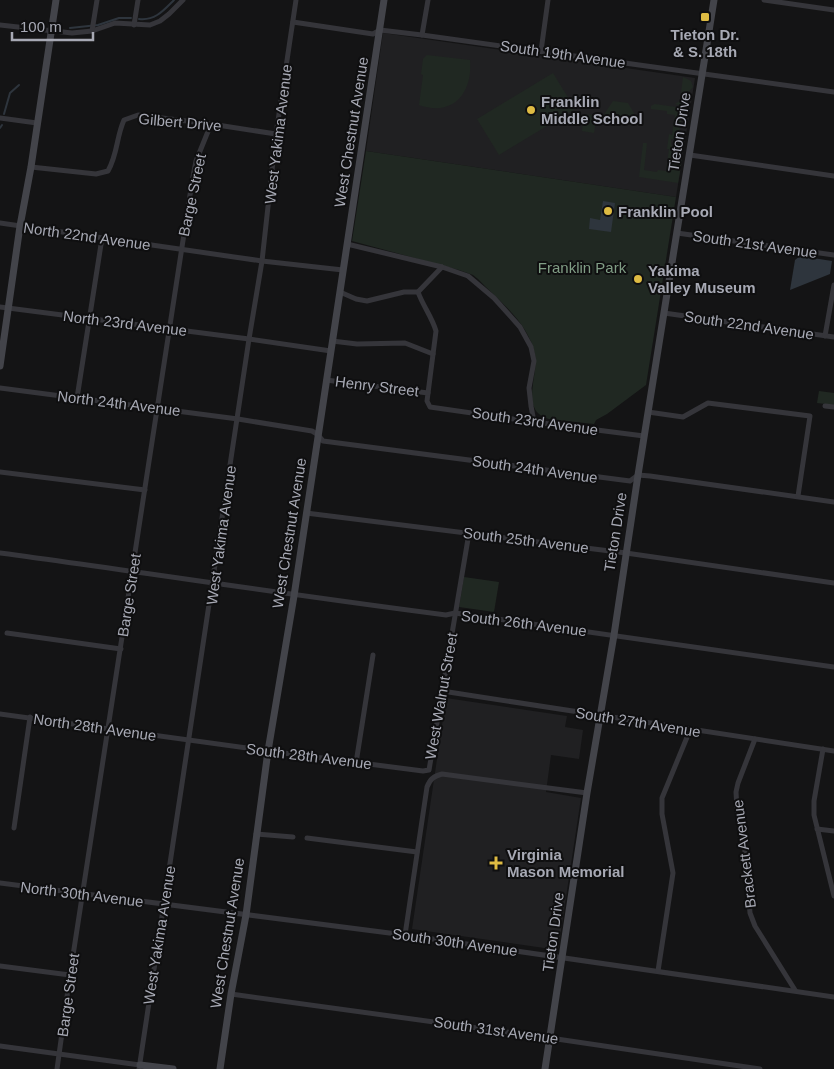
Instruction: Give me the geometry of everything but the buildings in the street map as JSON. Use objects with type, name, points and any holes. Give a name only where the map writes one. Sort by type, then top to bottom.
[{"type":"main road","points":[[0,366],[20,226],[32,167],[56,0]]},
{"type":"main road","name":"West Chestnut Avenue","points":[[220,1069],[231,994],[246,914],[268,751],[294,596],[384,0]]},
{"type":"main road","name":"Tieton Drive","points":[[545,1069],[587,793],[614,635],[714,0]]},
{"type":"main road","points":[[139,1067],[173,1069]]},
{"type":"street","points":[[93,27],[97,0]]},
{"type":"street","points":[[134,25],[138,0]]},
{"type":"street","points":[[0,25],[72,33],[114,23],[150,25],[160,21],[182,0]]},
{"type":"street","name":"West Yakima Avenue","points":[[139,1067],[262,261],[276,134],[296,0]]},
{"type":"street","points":[[422,35],[428,0]]},
{"type":"street","points":[[541,51],[548,0]]},
{"type":"street","points":[[764,0],[834,10]]},
{"type":"street","name":"South 19th Avenue","points":[[293,22],[373,34],[380,30],[422,35],[834,92]]},
{"type":"street","name":"Gilbert Drive","points":[[32,167],[96,174],[108,171],[114,159],[119,131],[124,120],[138,115],[276,134]]},
{"type":"street","points":[[0,118],[37,123]]},
{"type":"street","name":"Barge Street","points":[[58,1069],[70,975],[84,895],[181,250],[196,161],[212,124]]},
{"type":"street","points":[[690,155],[834,176]]},
{"type":"street","name":"North 22nd Avenue","points":[[0,224],[262,261]]},
{"type":"street","name":"South 21st Avenue","points":[[677,233],[834,255]]},
{"type":"street","points":[[78,398],[102,238]]},
{"type":"street","points":[[348,244],[442,267],[468,276],[494,298],[520,327],[531,347],[534,361],[529,388],[534,422]]},
{"type":"street","points":[[262,261],[343,270]]},
{"type":"street","points":[[340,292],[356,299],[368,301],[404,292],[418,292],[442,267]]},
{"type":"street","points":[[825,336],[834,285]]},
{"type":"street","points":[[418,292],[425,309],[433,320],[436,331],[428,393]]},
{"type":"street","name":"North 23rd Avenue","points":[[0,307],[249,339]]},
{"type":"street","name":"South 22nd Avenue","points":[[664,313],[834,337]]},
{"type":"street","points":[[249,339],[330,351]]},
{"type":"street","points":[[332,341],[357,344],[405,343],[433,354]]},
{"type":"street","name":"Henry Street","points":[[326,380],[428,393]]},
{"type":"street","name":"North 24th Avenue","points":[[0,388],[238,419]]},
{"type":"street","name":"South 23rd Avenue","points":[[428,393],[427,404],[430,406],[644,436]]},
{"type":"street","points":[[648,412],[683,417],[708,403],[810,416],[798,496]]},
{"type":"street","points":[[825,406],[834,408]]},
{"type":"street","name":"South 24th Avenue","points":[[238,419],[312,431],[323,441],[630,482],[638,475],[834,502]]},
{"type":"street","points":[[0,472],[145,490]]},
{"type":"street","name":"South 25th Avenue","points":[[306,513],[626,553],[834,583]]},
{"type":"street","name":"West Walnut Street","points":[[428,770],[469,533]]},
{"type":"street","name":"South 26th Avenue","points":[[0,553],[294,596],[446,615],[455,613],[834,666]]},
{"type":"street","points":[[8,633],[121,649]]},
{"type":"street","points":[[356,763],[373,655]]},
{"type":"street","name":"South 27th Avenue","points":[[442,691],[834,751]]},
{"type":"street","name":"North 28th Avenue","points":[[0,714],[190,740]]},
{"type":"street","points":[[14,828],[30,717]]},
{"type":"street","points":[[658,971],[673,873],[662,814],[662,798],[690,730]]},
{"type":"street","name":"Brackett Avenue","points":[[755,739],[736,792],[736,809],[744,839],[750,913],[755,926],[795,990]]},
{"type":"street","name":"South 28th Avenue","points":[[190,740],[356,763],[428,770]]},
{"type":"street","points":[[823,749],[814,801],[817,828],[834,896]]},
{"type":"street","name":"West Walnut Street","points":[[405,935],[426,788],[433,778],[442,774],[587,793]]},
{"type":"street","points":[[817,828],[834,831]]},
{"type":"street","points":[[256,834],[293,837]]},
{"type":"street","points":[[306,838],[417,852]]},
{"type":"street","name":"North 30th Avenue","points":[[0,883],[164,904]]},
{"type":"street","name":"South 30th Avenue","points":[[164,904],[545,954],[834,997]]},
{"type":"street","points":[[0,966],[70,975]]},
{"type":"street","name":"South 31st Avenue","points":[[231,994],[760,1069]]},
{"type":"street","points":[[0,1046],[139,1067]]},
{"type":"shaded area","name":"Franklin Middle School","points":[[383,33],[695,78],[676,197],[366,151]]},
{"type":"shaded area","name":"Franklin Pool","points":[[603,201],[615,203],[611,232],[589,229],[590,218],[600,220]]},
{"type":"shaded area","points":[[800,256],[832,261],[830,274],[790,290],[795,260]]},
{"type":"shaded area","name":"Virginia Mason Memorial","points":[[446,698],[567,716],[565,727],[583,730],[579,759],[551,755],[546,792],[581,798],[558,950],[412,929]]},
{"type":"green space","points":[[427,55],[470,60],[468,83],[464,92],[451,105],[442,108],[431,108],[419,105],[423,59]]},
{"type":"green space","points":[[553,73],[575,109],[499,155],[477,119]]},
{"type":"green space","points":[[683,77],[691,81],[693,87],[685,96],[683,106],[675,104],[680,101]]},
{"type":"green space","points":[[613,101],[628,103],[641,125],[601,119]]},
{"type":"green space","points":[[655,104],[683,108],[679,134],[674,139],[671,139],[671,144],[682,160],[678,183],[639,177],[643,143],[647,143],[644,170],[666,171],[669,134],[672,135],[675,115],[667,114],[667,111],[651,109],[651,106]]},
{"type":"green space","points":[[584,114],[597,116],[594,133],[582,131]]},
{"type":"green space","name":"Franklin Park","points":[[366,151],[676,197],[646,385],[596,420],[594,424],[549,419],[540,415],[532,401],[536,363],[532,343],[520,323],[478,279],[459,270],[352,241]]},
{"type":"green space","points":[[819,391],[834,393],[834,405],[817,403]]},
{"type":"green space","points":[[464,577],[499,582],[494,612],[459,607]]},
{"type":"waterway","points":[[139,19],[154,17],[174,0]]},
{"type":"waterway","points":[[70,28],[98,25],[119,18],[131,18]]},
{"type":"waterway","points":[[4,114],[10,93],[19,85]]},
{"type":"place","name":"Tieton Dr. & S. 18th","points":[[705,17]]},
{"type":"place","name":"Franklin Middle School","points":[[531,110]]},
{"type":"place","name":"Franklin Pool","points":[[608,211]]},
{"type":"place","name":"Yakima Valley Museum","points":[[638,279]]},
{"type":"place","name":"Virginia Mason Memorial","points":[[496,863]]}]
